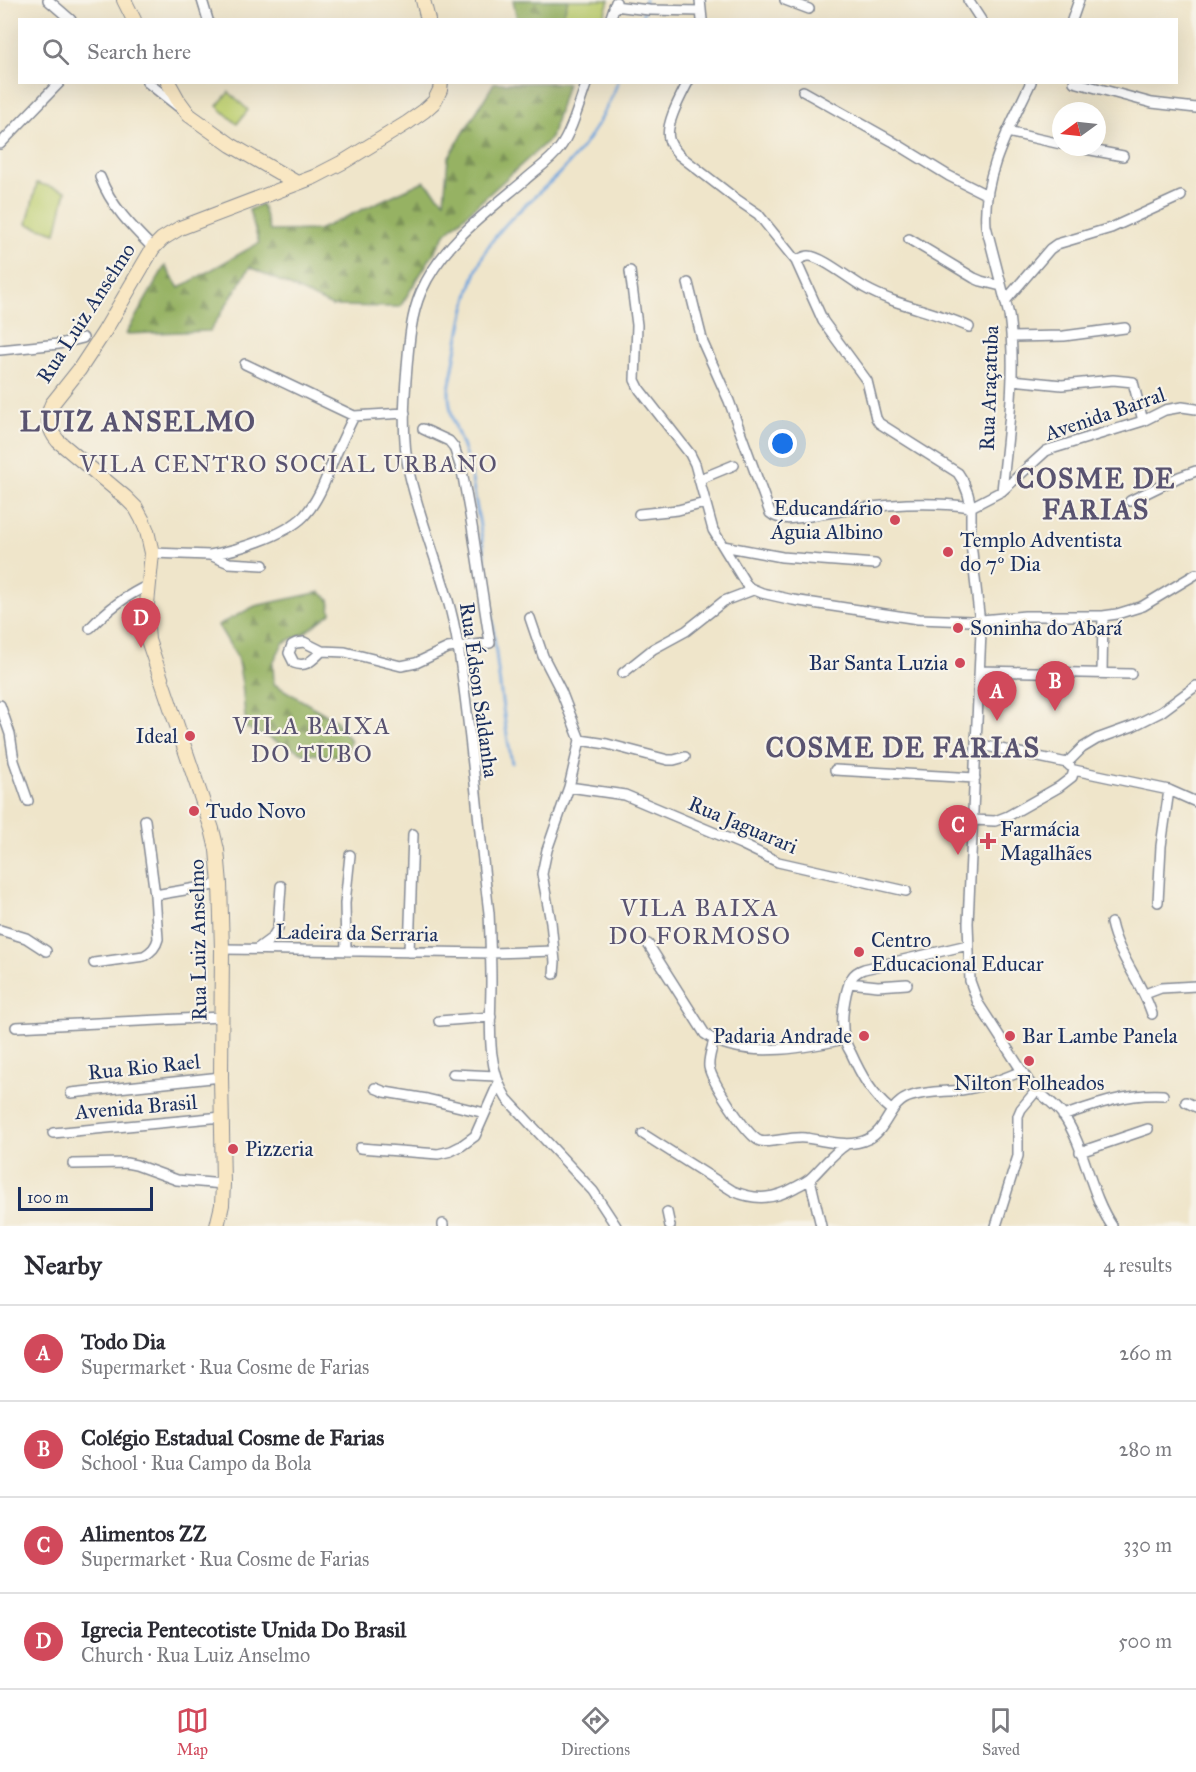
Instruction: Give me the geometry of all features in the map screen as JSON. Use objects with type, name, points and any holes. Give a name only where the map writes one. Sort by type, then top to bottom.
[{"type":"street","points":[[48,0],[69,18]]},
{"type":"street","points":[[124,0],[133,18]]},
{"type":"street","points":[[202,0],[207,18]]},
{"type":"street","points":[[423,0],[428,18]]},
{"type":"street","points":[[611,18],[615,3],[645,10],[702,15],[700,0]]},
{"type":"street","points":[[785,0],[808,9]]},
{"type":"street","points":[[968,0],[980,18]]},
{"type":"street","points":[[1073,18],[1079,0]]},
{"type":"street","points":[[0,144],[58,84]]},
{"type":"street","points":[[150,84],[231,145],[297,183]]},
{"type":"street","points":[[169,84],[189,115]]},
{"type":"street","name":"Rua Luiz Anselmo","points":[[218,1226],[223,1184],[222,949],[217,850],[148,640],[146,614],[152,553],[147,531],[136,508],[58,441],[51,430],[49,411],[104,332],[153,248],[162,239],[180,228],[297,183],[345,161],[407,123],[434,102],[441,90],[441,84]]},
{"type":"street","name":"Rua Édson Saldanha","points":[[497,1080],[492,1050],[489,913],[458,646],[448,600],[409,470],[405,413],[406,377],[416,305],[427,280],[459,237],[560,149],[586,84]]},
{"type":"street","points":[[687,84],[669,129],[669,141],[672,147],[758,214],[796,261],[823,321],[867,381],[879,423],[958,473],[968,494],[971,507],[971,543],[981,620],[968,967],[973,992],[1022,1071],[1036,1091],[1064,1116],[1099,1204],[1112,1226]]},
{"type":"street","name":"Rua Araçatuba","points":[[1002,490],[1012,380],[1011,337],[1006,300],[986,226],[985,212],[998,154],[1030,84]]},
{"type":"street","points":[[1081,84],[1152,103],[1196,108]]},
{"type":"street","points":[[803,91],[949,176],[987,195]]},
{"type":"street","points":[[1007,132],[1052,142]]},
{"type":"street","points":[[1106,153],[1123,156]]},
{"type":"street","points":[[100,177],[106,193],[126,221],[153,248]]},
{"type":"street","points":[[1006,300],[1042,256],[1058,244],[1111,228],[1181,196]]},
{"type":"street","points":[[909,238],[974,278],[1001,286]]},
{"type":"street","points":[[796,261],[806,256],[818,258],[882,297],[936,313],[969,327]]},
{"type":"street","points":[[630,271],[637,325],[635,380],[640,390],[690,454],[700,479],[710,524],[746,584],[753,590],[793,600],[918,619],[981,620],[1025,616],[1102,616],[1143,606],[1196,574]]},
{"type":"street","points":[[688,283],[703,344],[729,401],[773,516],[797,518],[889,504],[950,504],[971,507]]},
{"type":"street","points":[[1011,337],[1064,336],[1125,328]]},
{"type":"street","points":[[0,350],[59,344],[83,338]]},
{"type":"street","points":[[245,364],[354,416],[405,413]]},
{"type":"street","points":[[1012,380],[1062,385],[1113,380],[1132,382],[1143,421]]},
{"type":"street","name":"Avenida Barral","points":[[971,507],[1002,490],[1046,451],[1143,421],[1165,410],[1182,407],[1196,409]]},
{"type":"street","points":[[152,553],[210,555],[233,551],[293,525],[304,515],[326,480],[354,416]]},
{"type":"street","points":[[322,651],[345,652],[400,666],[409,666],[441,650],[490,643],[462,471],[454,447],[449,441],[423,429]]},
{"type":"street","points":[[700,479],[734,465]]},
{"type":"street","points":[[1130,501],[1196,471]]},
{"type":"street","points":[[639,514],[678,510],[705,503]]},
{"type":"street","points":[[723,546],[782,557],[875,564]]},
{"type":"street","points":[[210,555],[229,562],[263,565]]},
{"type":"street","points":[[90,628],[101,616],[125,598],[149,585]]},
{"type":"street","points":[[623,673],[653,650],[686,631],[724,601],[753,590]]},
{"type":"street","points":[[1102,616],[1102,673]]},
{"type":"street","points":[[530,618],[540,649],[580,740],[569,787],[547,850],[542,874],[554,951],[554,974]]},
{"type":"street","points":[[980,671],[1131,674]]},
{"type":"street","points":[[973,820],[995,821],[1059,787],[1072,777],[1071,767],[1082,748],[1097,739],[1133,726],[1161,712],[1196,686]]},
{"type":"street","points":[[0,705],[10,734],[14,761],[28,801]]},
{"type":"street","points":[[580,740],[674,760],[685,757]]},
{"type":"street","points":[[976,744],[1169,790],[1196,802]]},
{"type":"street","points":[[835,770],[975,778]]},
{"type":"street","name":"Rua Jaguarari","points":[[569,787],[625,795],[778,862],[906,891]]},
{"type":"street","points":[[1158,902],[1161,846],[1169,790]]},
{"type":"street","points":[[94,963],[144,956],[157,945],[155,895],[145,819]]},
{"type":"street","points":[[409,952],[413,834]]},
{"type":"street","points":[[346,951],[345,903],[350,855]]},
{"type":"street","points":[[155,895],[220,884]]},
{"type":"street","points":[[257,949],[272,938],[278,928],[281,886]]},
{"type":"street","points":[[1112,923],[1116,941],[1145,994],[1152,1014]]},
{"type":"street","points":[[0,930],[26,938],[46,951]]},
{"type":"street","points":[[648,944],[705,1034],[714,1040],[737,1046],[772,1049],[801,1047],[844,1039]]},
{"type":"street","points":[[891,1110],[872,1092],[844,1039],[843,1011],[852,975],[857,971],[968,945]]},
{"type":"street","name":"Ladeira da Serraria","points":[[222,949],[491,953],[554,951]]},
{"type":"street","points":[[849,982],[878,986],[907,984]]},
{"type":"street","points":[[1145,994],[1161,988],[1196,986]]},
{"type":"street","points":[[16,1027],[221,1017]]},
{"type":"street","points":[[439,1020],[491,1017]]},
{"type":"street","points":[[714,1040],[709,1058],[712,1077],[754,1138],[764,1142],[802,1137],[847,1144],[861,1142],[879,1132],[897,1103],[911,1096],[986,1085],[1022,1071]]},
{"type":"street","points":[[453,1074],[497,1080]]},
{"type":"street","name":"Rua Rio Rael","points":[[71,1093],[221,1077]]},
{"type":"street","points":[[360,1148],[438,1154],[451,1151],[475,1136],[497,1080]]},
{"type":"street","points":[[497,1080],[507,1099],[593,1191],[616,1226]]},
{"type":"street","points":[[375,1088],[485,1113]]},
{"type":"street","points":[[996,1226],[1018,1156],[1018,1116],[1036,1091]]},
{"type":"street","points":[[1064,1116],[1114,1099],[1149,1094],[1163,1095]]},
{"type":"street","points":[[1186,1102],[1196,1107]]},
{"type":"street","name":"Avenida Brasil","points":[[53,1133],[222,1117]]},
{"type":"street","points":[[1080,1152],[1148,1129]]},
{"type":"street","points":[[643,1134],[733,1191],[756,1198],[773,1198],[810,1179],[830,1157],[847,1144]]},
{"type":"street","points":[[73,1164],[126,1163],[177,1180],[223,1184]]},
{"type":"street","points":[[810,1179],[821,1226]]},
{"type":"street","points":[[666,1212],[670,1226]]},
{"type":"green space","points":[[513,0],[568,0],[562,18],[517,18]]},
{"type":"green space","points":[[568,0],[609,0],[603,18],[562,18]]},
{"type":"green space","points":[[493,84],[567,84],[551,138],[446,233],[400,307],[332,306],[250,267],[210,331],[126,334],[165,266],[179,288],[259,243],[249,210],[262,204],[270,231],[318,230],[424,181],[444,201],[448,158]]},
{"type":"green space","points":[[229,92],[248,110],[237,124],[217,106]]},
{"type":"green space","points":[[37,183],[66,191],[56,233],[27,224]]},
{"type":"green space","points":[[320,592],[329,599],[331,613],[303,634],[283,643],[273,663],[274,684],[337,721],[340,729],[351,740],[345,756],[306,754],[246,728],[237,657],[218,625],[255,606]]},
{"type":"waterway","points":[[642,18],[645,0]]},
{"type":"waterway","points":[[512,763],[482,541],[470,471],[452,416],[449,389],[468,297],[473,279],[488,247],[507,223],[579,152],[598,124],[617,84]]},
{"type":"place","name":"Educandário Águia Albino","points":[[895,520]]},
{"type":"place","name":"Templo Adventista do 7º Dia","points":[[948,552]]},
{"type":"place","name":"Soninha do Abará","points":[[958,628]]},
{"type":"place","name":"Igrecia Pentecotiste Unida Do Brasil","points":[[141,648]]},
{"type":"place","name":"Bar Santa Luzia","points":[[960,663]]},
{"type":"place","name":"Colégio Estadual Cosme de Farias","points":[[1055,711]]},
{"type":"place","name":"Todo Dia","points":[[997,721]]},
{"type":"place","name":"Ideal","points":[[190,736]]},
{"type":"place","name":"Tudo Novo","points":[[194,811]]},
{"type":"place","name":"Farmácia Magalhães","points":[[988,841]]},
{"type":"place","name":"Alimentos ZZ","points":[[958,855]]},
{"type":"place","name":"Centro Educacional Educar","points":[[859,952]]},
{"type":"place","name":"Padaria Andrade","points":[[864,1036]]},
{"type":"place","name":"Bar Lambe Panela","points":[[1010,1036]]},
{"type":"place","name":"Nilton Folheados","points":[[1029,1061]]},
{"type":"place","name":"Pizzeria","points":[[233,1149]]},
{"type":"district","name":"LUIZ ANSELMO","points":[[138,421]]},
{"type":"district","name":"VILA CENTRO SOCIAL URBANO","points":[[289,464]]},
{"type":"district","name":"COSME DE FARIAS","points":[[1096,494]]},
{"type":"district","name":"VILA BAIXA DO TUBO","points":[[312,740]]},
{"type":"district","name":"COSME DE FARIAS","points":[[903,747]]},
{"type":"district","name":"VILA BAIXA DO FORMOSO","points":[[700,922]]}]
